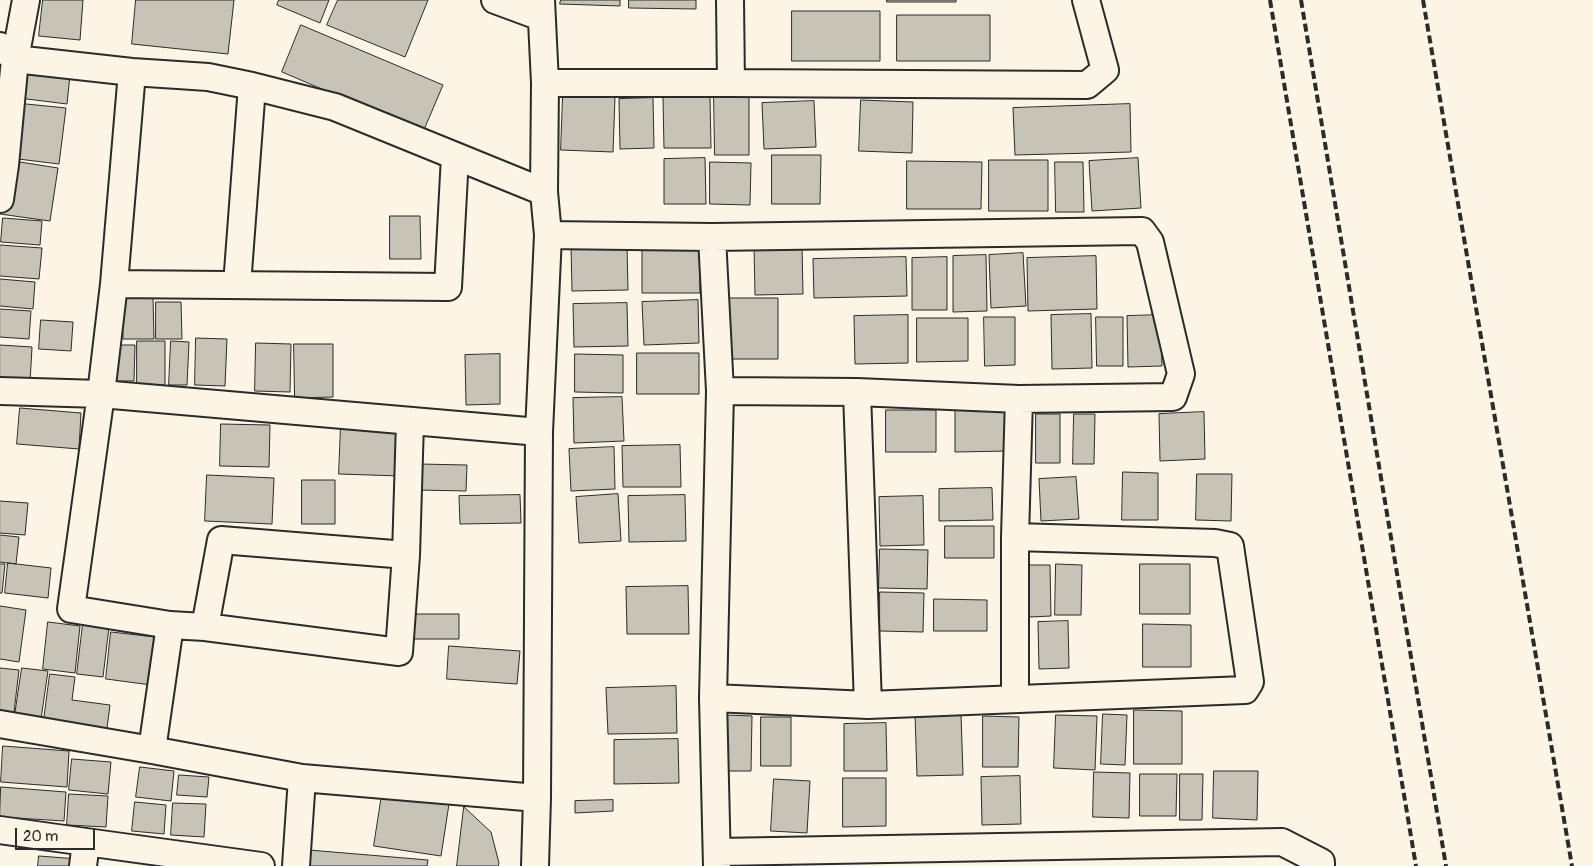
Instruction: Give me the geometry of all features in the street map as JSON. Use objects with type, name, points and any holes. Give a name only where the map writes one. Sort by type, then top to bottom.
[{"type":"street","points":[[0,199],[8,53],[26,0]]},
{"type":"street","points":[[495,0],[541,9],[545,84],[544,192],[548,235],[539,432],[535,866]]},
{"type":"street","points":[[730,0],[731,83]]},
{"type":"street","points":[[545,84],[731,83],[1087,86],[1105,70],[1086,0]]},
{"type":"street","points":[[8,53],[132,72],[208,77],[335,107],[544,192]]},
{"type":"street","points":[[132,72],[114,284],[101,394],[71,609],[170,625],[205,627],[399,652],[406,555],[410,422]]},
{"type":"street","points":[[238,285],[252,86]]},
{"type":"street","points":[[114,284],[448,287],[455,156]]},
{"type":"street","points":[[548,235],[712,237],[1142,231],[1150,242],[1181,374],[1173,397],[1019,398],[857,392],[720,391]]},
{"type":"street","points":[[712,237],[720,391],[713,698],[718,859],[1282,842],[1321,862],[1321,866]]},
{"type":"street","points":[[0,391],[101,394],[539,432]]},
{"type":"street","points":[[857,392],[868,705]]},
{"type":"street","points":[[1016,699],[1015,537],[1019,398]]},
{"type":"street","points":[[713,698],[868,705],[1245,690],[1250,682],[1230,546],[1215,543],[1015,537]]},
{"type":"street","points":[[205,627],[221,540],[406,555]]},
{"type":"street","points":[[152,750],[170,625]]},
{"type":"street","points":[[0,724],[302,778],[537,798]]},
{"type":"street","points":[[296,866],[302,778]]},
{"type":"street","points":[[0,830],[85,854],[261,866]]},
{"type":"building","points":[[43,0],[83,0],[80,40],[39,36]]},
{"type":"building","points":[[136,0],[234,0],[228,54],[132,44]]},
{"type":"building","points":[[279,0],[329,0],[320,23],[277,5]]},
{"type":"building","points":[[338,0],[428,0],[405,57],[327,25]]},
{"type":"building","points":[[561,0],[620,0],[620,6],[560,4]]},
{"type":"building","points":[[629,0],[696,0],[696,9],[629,8]]},
{"type":"building","points":[[887,0],[956,0],[956,2],[887,2]]},
{"type":"building","points":[[792,11],[880,11],[880,61],[792,61]]},
{"type":"building","points":[[897,15],[990,15],[990,61],[897,61]]},
{"type":"building","points":[[301,25],[443,85],[423,132],[282,72]]},
{"type":"building","points":[[23,69],[70,75],[67,104],[19,98]]},
{"type":"building","points":[[563,96],[615,97],[613,152],[561,150]]},
{"type":"building","points":[[710,97],[711,148],[664,148],[663,98]]},
{"type":"building","points":[[714,97],[749,97],[749,155],[715,155]]},
{"type":"building","points":[[653,98],[654,148],[620,149],[619,99]]},
{"type":"building","points":[[861,100],[913,102],[912,153],[859,151]]},
{"type":"building","points":[[814,101],[816,147],[764,149],[762,103]]},
{"type":"building","points":[[16,103],[66,108],[59,164],[10,158]]},
{"type":"building","points":[[1130,104],[1131,152],[1015,155],[1013,108]]},
{"type":"building","points":[[772,155],[821,155],[820,204],[772,204]]},
{"type":"building","points":[[705,158],[706,204],[664,204],[664,159]]},
{"type":"building","points":[[1138,158],[1141,208],[1092,211],[1089,161]]},
{"type":"building","points":[[7,160],[58,168],[50,221],[0,214]]},
{"type":"building","points":[[989,160],[1048,160],[1048,211],[989,211]]},
{"type":"building","points":[[907,161],[982,162],[981,209],[907,209]]},
{"type":"building","points":[[710,162],[751,163],[750,205],[710,204]]},
{"type":"building","points":[[1055,162],[1083,162],[1084,212],[1056,212]]},
{"type":"building","points":[[390,216],[420,216],[421,259],[390,259]]},
{"type":"building","points":[[3,218],[42,221],[40,245],[1,242]]},
{"type":"building","points":[[699,239],[700,293],[642,293],[642,240]]},
{"type":"building","points":[[0,245],[42,248],[39,279],[0,276]]},
{"type":"building","points":[[627,245],[628,290],[572,291],[571,246]]},
{"type":"building","points":[[802,245],[803,294],[755,295],[754,246]]},
{"type":"building","points":[[1023,253],[1026,306],[991,308],[989,255]]},
{"type":"building","points":[[986,255],[987,311],[953,312],[953,256]]},
{"type":"building","points":[[1096,256],[1097,309],[1028,311],[1027,258]]},
{"type":"building","points":[[906,257],[907,296],[814,298],[813,259]]},
{"type":"building","points":[[947,257],[947,310],[912,310],[912,258]]},
{"type":"building","points":[[0,279],[35,282],[33,309],[0,306]]},
{"type":"building","points":[[153,297],[154,339],[123,339],[122,298]]},
{"type":"building","points":[[728,298],[778,298],[778,359],[728,359]]},
{"type":"building","points":[[698,300],[699,343],[644,345],[642,302]]},
{"type":"building","points":[[156,302],[181,302],[182,339],[156,339]]},
{"type":"building","points":[[627,303],[628,346],[574,347],[573,304]]},
{"type":"building","points":[[0,309],[31,311],[29,339],[0,337]]},
{"type":"building","points":[[1091,314],[1092,368],[1052,369],[1051,315]]},
{"type":"building","points":[[908,315],[908,363],[855,364],[854,316]]},
{"type":"building","points":[[1160,315],[1162,366],[1128,367],[1127,316]]},
{"type":"building","points":[[984,317],[1015,317],[1015,365],[985,366]]},
{"type":"building","points":[[1096,317],[1123,317],[1123,366],[1097,366]]},
{"type":"building","points":[[917,318],[968,318],[968,361],[917,362]]},
{"type":"building","points":[[41,320],[73,322],[71,351],[39,349]]},
{"type":"building","points":[[196,338],[227,339],[225,386],[195,385]]},
{"type":"building","points":[[137,341],[165,341],[165,385],[137,386]]},
{"type":"building","points":[[171,341],[189,342],[187,385],[169,385]]},
{"type":"building","points":[[256,343],[291,344],[290,392],[255,391]]},
{"type":"building","points":[[294,344],[333,344],[333,397],[295,398]]},
{"type":"building","points":[[0,345],[32,347],[30,383],[0,381]]},
{"type":"building","points":[[110,345],[135,345],[134,381],[109,381]]},
{"type":"building","points":[[637,353],[699,353],[699,394],[637,394]]},
{"type":"building","points":[[500,354],[500,404],[466,405],[465,355]]},
{"type":"building","points":[[575,354],[623,355],[623,393],[575,392]]},
{"type":"building","points":[[622,397],[624,441],[574,443],[573,398]]},
{"type":"building","points":[[1008,404],[1009,451],[955,452],[955,405]]},
{"type":"building","points":[[20,408],[81,413],[79,449],[17,444]]},
{"type":"building","points":[[886,410],[936,410],[936,452],[886,452]]},
{"type":"building","points":[[1204,412],[1205,459],[1160,461],[1159,414]]},
{"type":"building","points":[[1036,414],[1060,414],[1060,463],[1036,463]]},
{"type":"building","points":[[1074,414],[1095,414],[1094,464],[1073,464]]},
{"type":"building","points":[[221,424],[270,425],[269,467],[220,466]]},
{"type":"building","points":[[341,424],[401,426],[400,476],[339,474]]},
{"type":"building","points":[[680,445],[681,487],[623,487],[622,446]]},
{"type":"building","points":[[614,447],[615,489],[571,491],[569,449]]},
{"type":"building","points":[[419,464],[467,465],[466,491],[418,490]]},
{"type":"building","points":[[1123,472],[1158,473],[1158,520],[1122,520]]},
{"type":"building","points":[[1197,474],[1232,474],[1231,521],[1196,520]]},
{"type":"building","points":[[207,475],[274,478],[272,524],[205,521]]},
{"type":"building","points":[[1076,477],[1079,519],[1041,521],[1039,479]]},
{"type":"building","points":[[302,480],[335,480],[335,524],[302,524]]},
{"type":"building","points":[[992,488],[993,520],[939,521],[939,489]]},
{"type":"building","points":[[618,494],[621,541],[579,543],[576,497]]},
{"type":"building","points":[[520,495],[521,523],[460,524],[459,496]]},
{"type":"building","points":[[685,495],[686,541],[629,542],[628,496]]},
{"type":"building","points":[[923,496],[924,545],[880,546],[879,497]]},
{"type":"building","points":[[0,501],[28,503],[25,535],[0,533]]},
{"type":"building","points":[[945,526],[994,526],[994,558],[945,558]]},
{"type":"building","points":[[0,535],[19,537],[16,564],[0,562]]},
{"type":"building","points":[[880,549],[928,550],[927,589],[879,588]]},
{"type":"building","points":[[8,563],[51,568],[48,598],[5,593]]},
{"type":"building","points":[[0,564],[5,564],[2,593],[0,593]]},
{"type":"building","points":[[1056,564],[1082,565],[1081,615],[1055,615]]},
{"type":"building","points":[[1140,564],[1190,564],[1190,614],[1140,614]]},
{"type":"building","points":[[1029,565],[1050,565],[1051,616],[1030,617]]},
{"type":"building","points":[[688,586],[689,634],[627,634],[626,587]]},
{"type":"building","points":[[880,592],[924,593],[923,632],[880,631]]},
{"type":"building","points":[[934,599],[987,600],[987,631],[934,631]]},
{"type":"building","points":[[0,606],[26,610],[19,662],[0,659]]},
{"type":"building","points":[[411,614],[459,614],[459,639],[411,639]]},
{"type":"building","points":[[1068,621],[1069,668],[1039,669],[1038,622]]},
{"type":"building","points":[[48,622],[80,626],[75,673],[43,669]]},
{"type":"building","points":[[83,624],[109,627],[103,677],[77,674]]},
{"type":"building","points":[[1143,624],[1191,625],[1191,667],[1143,667]]},
{"type":"building","points":[[111,632],[164,638],[159,686],[106,679]]},
{"type":"building","points":[[449,646],[520,651],[517,684],[447,679]]},
{"type":"building","points":[[0,668],[19,670],[14,712],[0,710]]},
{"type":"building","points":[[22,668],[48,671],[41,719],[15,715]]},
{"type":"building","points":[[50,674],[75,677],[72,700],[110,705],[107,728],[44,720]]},
{"type":"building","points":[[676,686],[677,733],[608,734],[606,688]]},
{"type":"building","points":[[1134,710],[1182,711],[1182,764],[1134,764]]},
{"type":"building","points":[[961,713],[963,775],[917,776],[915,715]]},
{"type":"building","points":[[1103,714],[1127,715],[1125,765],[1101,764]]},
{"type":"building","points":[[725,715],[752,716],[751,771],[724,771]]},
{"type":"building","points":[[1056,715],[1097,716],[1095,770],[1054,768]]},
{"type":"building","points":[[983,716],[1019,717],[1018,767],[983,767]]},
{"type":"building","points":[[761,717],[791,717],[791,766],[761,766]]},
{"type":"building","points":[[886,723],[887,771],[844,771],[844,724]]},
{"type":"building","points":[[678,739],[679,783],[614,784],[614,740]]},
{"type":"building","points":[[3,746],[69,751],[67,787],[1,782]]},
{"type":"building","points":[[72,759],[111,762],[108,794],[69,790]]},
{"type":"building","points":[[140,767],[174,771],[171,801],[136,797]]},
{"type":"building","points":[[1214,771],[1258,771],[1257,820],[1213,818]]},
{"type":"building","points":[[1094,772],[1130,773],[1129,818],[1093,817]]},
{"type":"building","points":[[1140,774],[1177,774],[1176,816],[1140,816]]},
{"type":"building","points":[[1180,774],[1203,774],[1202,820],[1180,820]]},
{"type":"building","points":[[179,775],[209,777],[207,797],[177,795]]},
{"type":"building","points":[[1020,776],[1021,824],[982,825],[981,777]]},
{"type":"building","points":[[843,778],[886,778],[886,826],[843,827]]},
{"type":"building","points":[[774,779],[810,781],[807,833],[771,831]]},
{"type":"building","points":[[1,787],[66,792],[64,821],[0,817]]},
{"type":"building","points":[[69,794],[108,796],[106,827],[67,825]]},
{"type":"building","points":[[382,794],[449,804],[441,856],[374,846]]},
{"type":"building","points":[[613,800],[613,811],[575,813],[575,801]]},
{"type":"building","points":[[135,802],[166,805],[164,834],[132,831]]},
{"type":"building","points":[[173,803],[206,804],[204,837],[171,835]]},
{"type":"building","points":[[464,807],[491,832],[499,863],[498,866],[457,866]]},
{"type":"building","points":[[309,850],[428,860],[427,866],[308,866]]},
{"type":"building","points":[[39,856],[78,859],[77,866],[38,866]]},
{"type":"railway","points":[[1270,0],[1416,866]]},
{"type":"railway","points":[[1301,0],[1446,866]]},
{"type":"railway","points":[[1423,0],[1572,866]]}]
